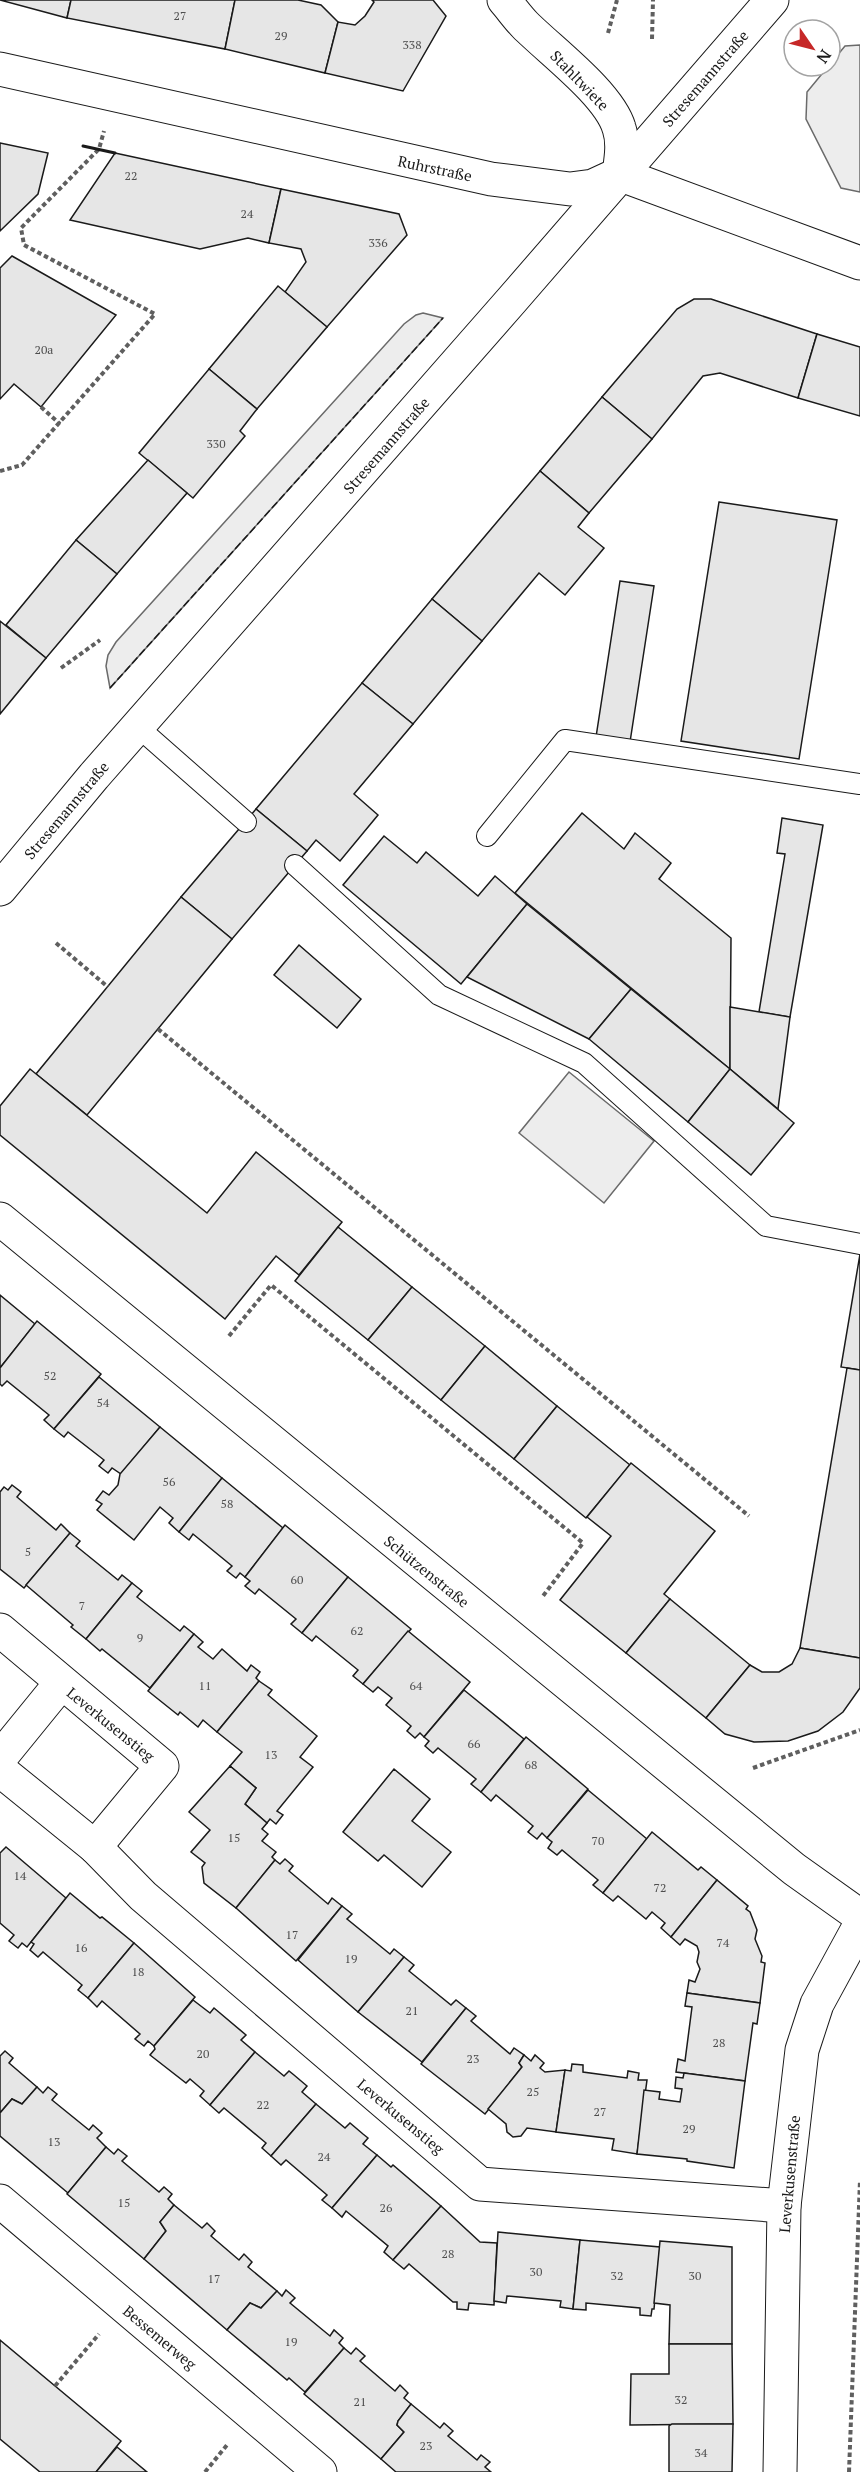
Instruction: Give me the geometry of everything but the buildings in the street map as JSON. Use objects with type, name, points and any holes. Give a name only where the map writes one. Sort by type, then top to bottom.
[{"type":"street","name":"Stahltwiete","points":[[504,0],[523,23],[578,74],[610,109],[619,127],[622,144],[620,174]]},
{"type":"street","name":"Stresemannstraße","points":[[0,889],[138,727],[772,0]]},
{"type":"street","name":"Ruhrstraße","points":[[0,69],[491,179],[570,189],[593,186],[620,174]]},
{"type":"street","points":[[620,174],[860,263]]},
{"type":"street","name":"Schützenstraße","points":[[0,1220],[794,1869],[860,1916]]},
{"type":"street","name":"Leverkusenstieg","points":[[0,1630],[162,1766],[95,1847]]},
{"type":"street","name":"Leverkusenstieg","points":[[0,1758],[61,1683]]},
{"type":"street","name":"Leverkusenstieg","points":[[0,1770],[95,1847],[143,1896],[480,2184],[784,2206]]},
{"type":"street","name":"Leverkusenstraße","points":[[780,2472],[784,2206],[802,2050],[817,2004],[860,1925]]},
{"type":"street","name":"Bessemerweg","points":[[0,2201],[320,2472]]},
{"type":"lane","points":[[138,727],[246,822]]},
{"type":"lane","points":[[487,836],[565,740],[860,784]]},
{"type":"lane","points":[[295,865],[439,995],[584,1064],[766,1226],[860,1244]]},
{"type":"path","points":[[608,33],[617,0]]},
{"type":"path","points":[[652,39],[653,0]]},
{"type":"path","points":[[0,471],[22,465],[155,314],[24,245],[21,228],[99,149],[114,95]]},
{"type":"path","points":[[41,407],[60,424]]},
{"type":"path","points":[[61,668],[100,640]]},
{"type":"path","points":[[56,944],[108,987]]},
{"type":"path","points":[[158,1029],[749,1516]]},
{"type":"path","points":[[229,1336],[271,1285],[583,1543],[543,1596]]},
{"type":"path","points":[[753,1768],[860,1730]]},
{"type":"path","points":[[849,2472],[860,2180]]},
{"type":"path","points":[[55,2386],[100,2334]]},
{"type":"path","points":[[205,2472],[229,2443]]},
{"type":"shaded area","points":[[860,45],[860,192],[841,188],[806,119],[807,92],[819,78],[842,78],[842,50],[845,46]]},
{"type":"shaded area","points":[[423,313],[443,318],[110,688],[106,666],[108,655],[116,642],[404,324]]},
{"type":"shaded area","points":[[569,1072],[654,1141],[604,1203],[519,1133]]},
{"type":"fence","points":[[110,688],[443,318]]},
{"type":"wall","points":[[83,146],[115,153]]}]
